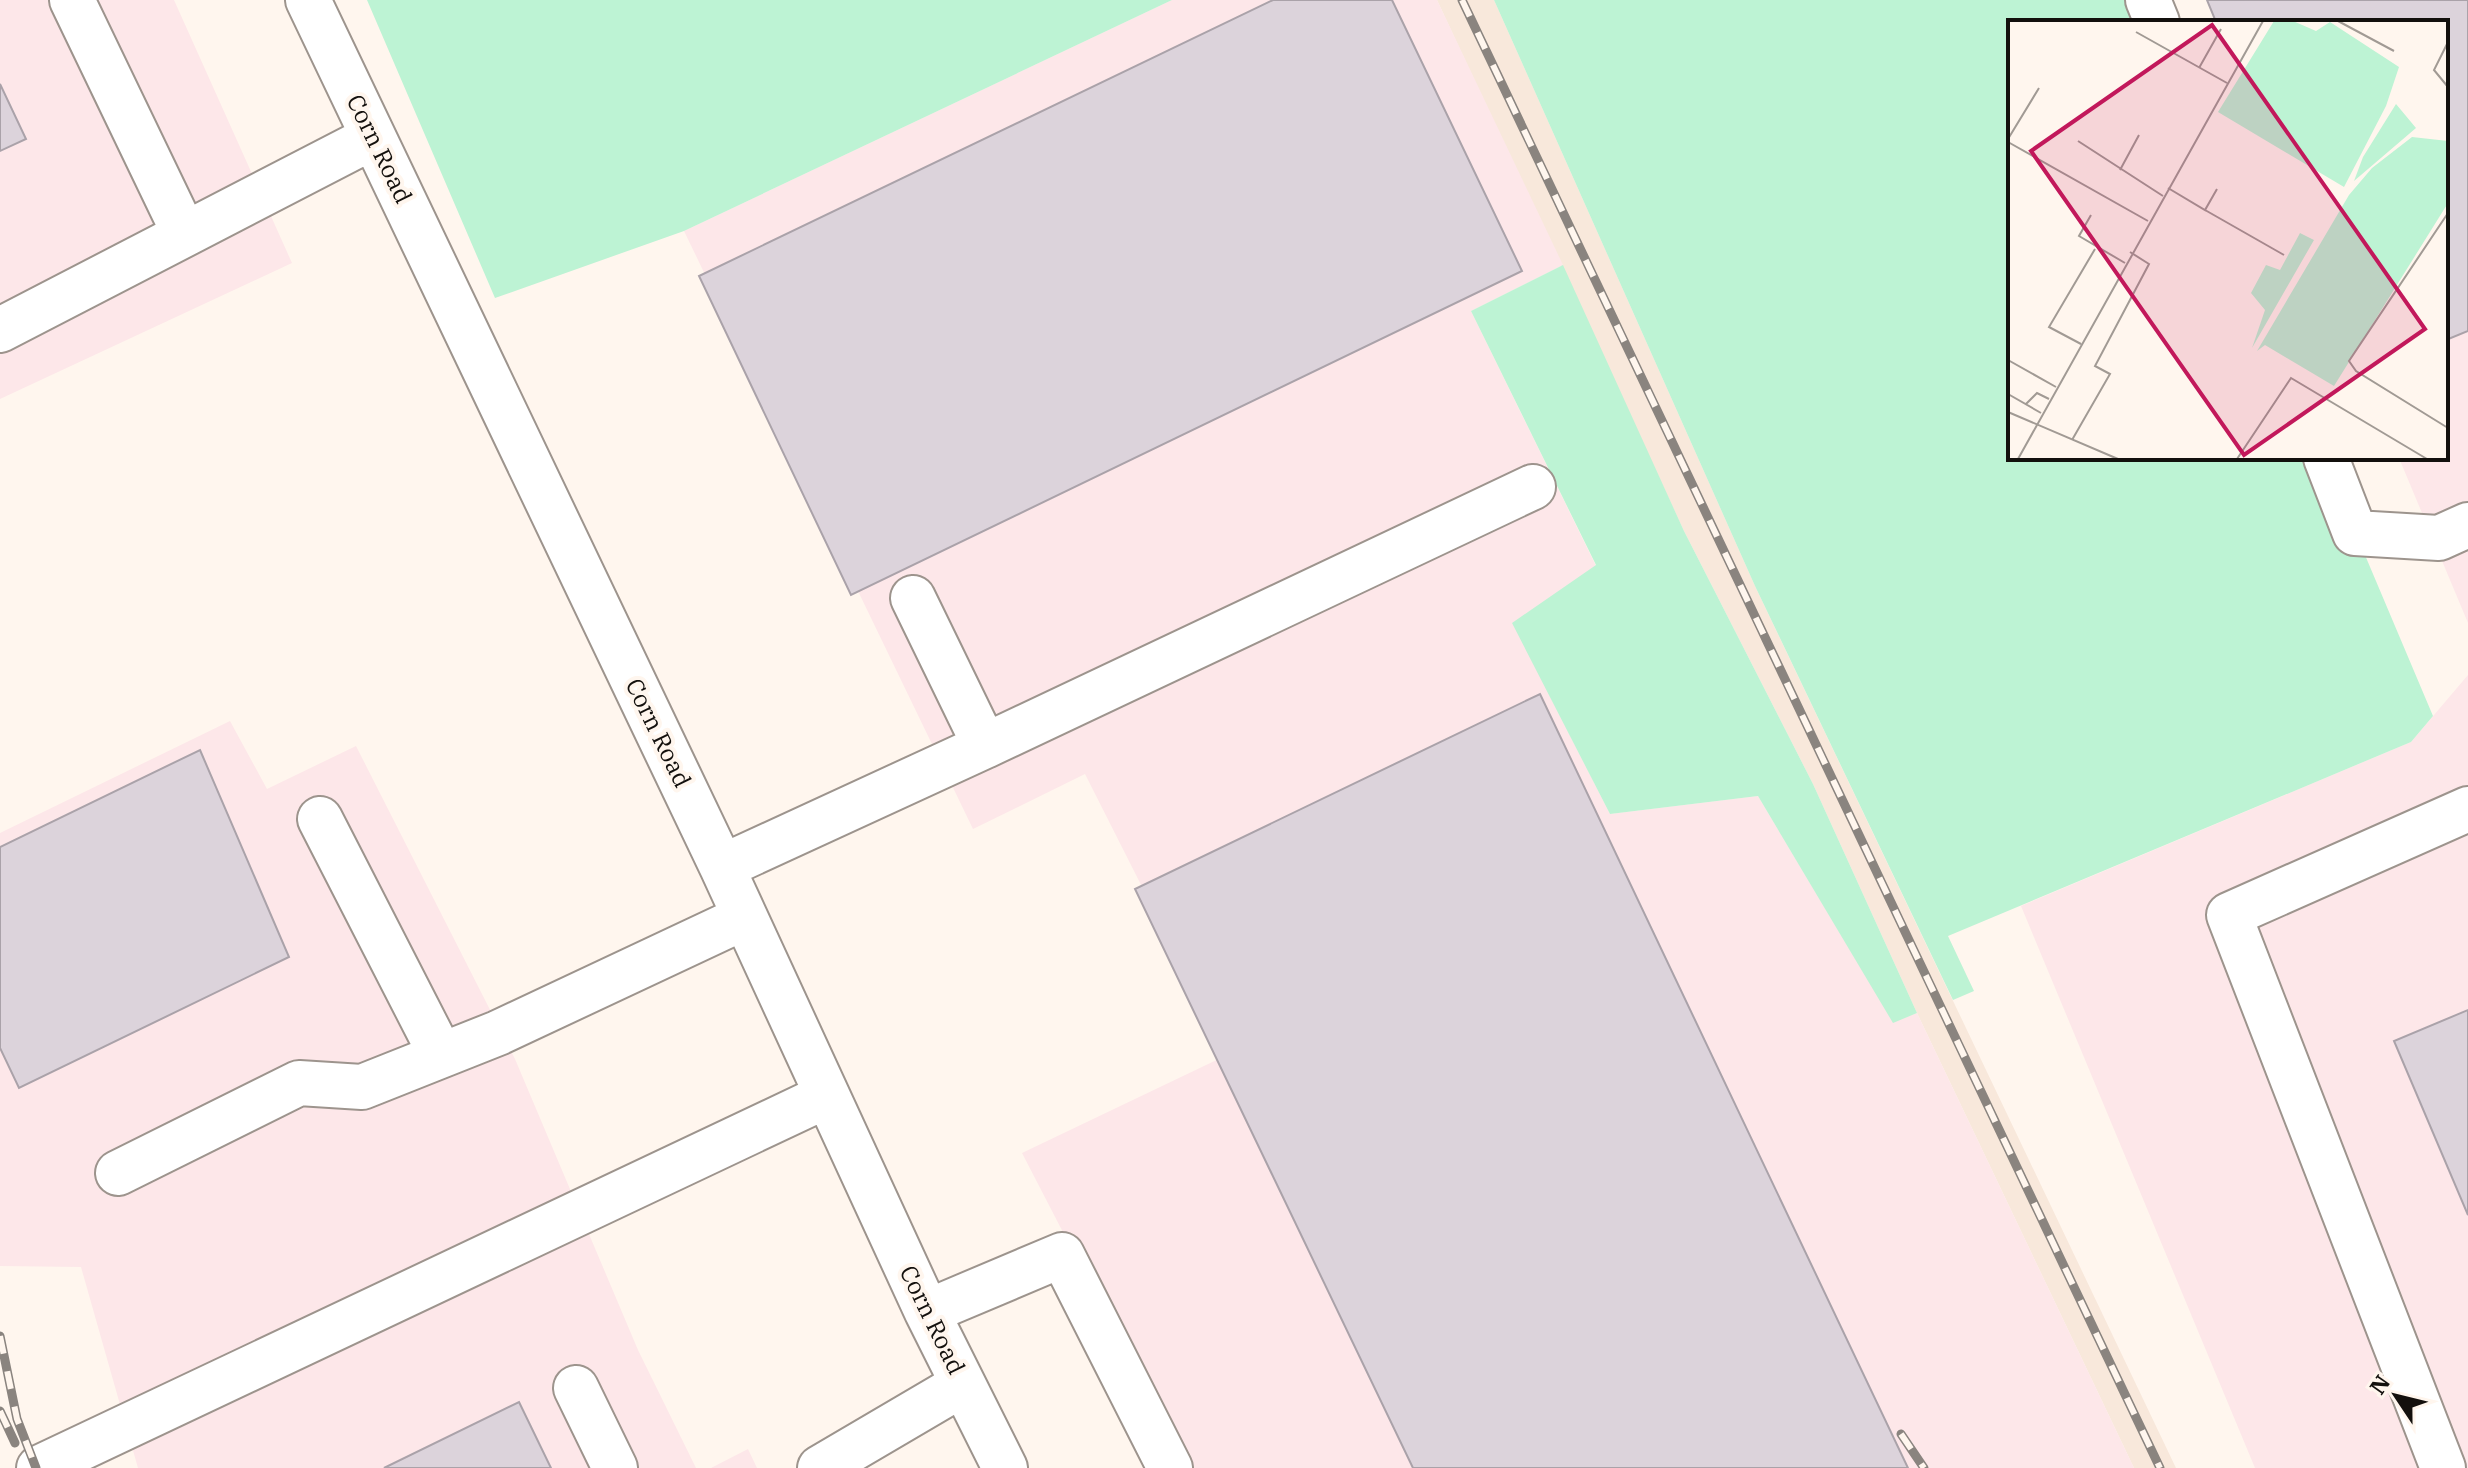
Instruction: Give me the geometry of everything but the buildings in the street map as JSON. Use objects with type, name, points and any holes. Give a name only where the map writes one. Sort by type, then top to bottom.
[{"type":"street","points":[[72,0],[184,233]]},
{"type":"street","name":"Corn Road","points":[[308,0],[722,867],[927,1312],[1005,1468]]},
{"type":"street","points":[[2148,0],[2156,20]]},
{"type":"street","points":[[0,330],[373,137]]},
{"type":"street","points":[[2327,460],[2355,533],[2439,538],[2468,525]]},
{"type":"street","points":[[722,867],[1533,487]]},
{"type":"street","points":[[913,598],[985,746]]},
{"type":"street","points":[[2443,1468],[2229,915],[2468,809]]},
{"type":"street","points":[[320,819],[441,1055]]},
{"type":"street","points":[[118,1173],[299,1083],[362,1087],[498,1033],[745,917]]},
{"type":"street","points":[[39,1468],[826,1096]]},
{"type":"street","points":[[927,1312],[1062,1255],[1170,1468]]},
{"type":"street","points":[[820,1468],[963,1384]]},
{"type":"street","points":[[576,1388],[615,1468]]},
{"type":"shaded area","points":[[0,0],[174,0],[292,263],[0,399]]},
{"type":"shaded area","points":[[1172,0],[1437,0],[1563,265],[1471,311],[1596,566],[1513,623],[1610,814],[1758,796],[1893,1022],[1917,1013],[2134,1468],[1185,1468],[1022,1153],[1227,1055],[1085,774],[973,829],[684,231]]},
{"type":"shaded area","points":[[1437,0],[1494,0],[1755,586],[2176,1468],[2134,1468],[1917,1013],[1813,784],[1684,531]]},
{"type":"shaded area","points":[[2468,0],[2468,623],[2400,460],[2448,460],[2448,20]]},
{"type":"shaded area","points":[[2468,675],[2468,1468],[2255,1468],[2021,906],[2411,742]]},
{"type":"shaded area","points":[[230,721],[267,789],[356,746],[515,1059],[638,1350],[696,1468],[138,1468],[81,1267],[0,1266],[0,833]]},
{"type":"shaded area","points":[[748,1449],[757,1468],[711,1468]]},
{"type":"green space","points":[[367,0],[1172,0],[684,231],[495,298]]},
{"type":"green space","points":[[1494,0],[2130,0],[2138,20],[2008,20],[2008,460],[2325,460],[2433,716],[2411,742],[1948,936],[1974,991],[1953,1000],[1755,586]]},
{"type":"green space","points":[[1563,265],[1684,531],[1813,784],[1917,1013],[1893,1023],[1758,796],[1610,814],[1512,623],[1596,565],[1471,311]]},
{"type":"railway","points":[[1462,0],[2160,1468]]},
{"type":"railway","points":[[0,1336],[17,1419],[36,1468]]},
{"type":"railway","points":[[0,1411],[15,1443]]},
{"type":"railway","points":[[1901,1434],[1924,1468]]}]
